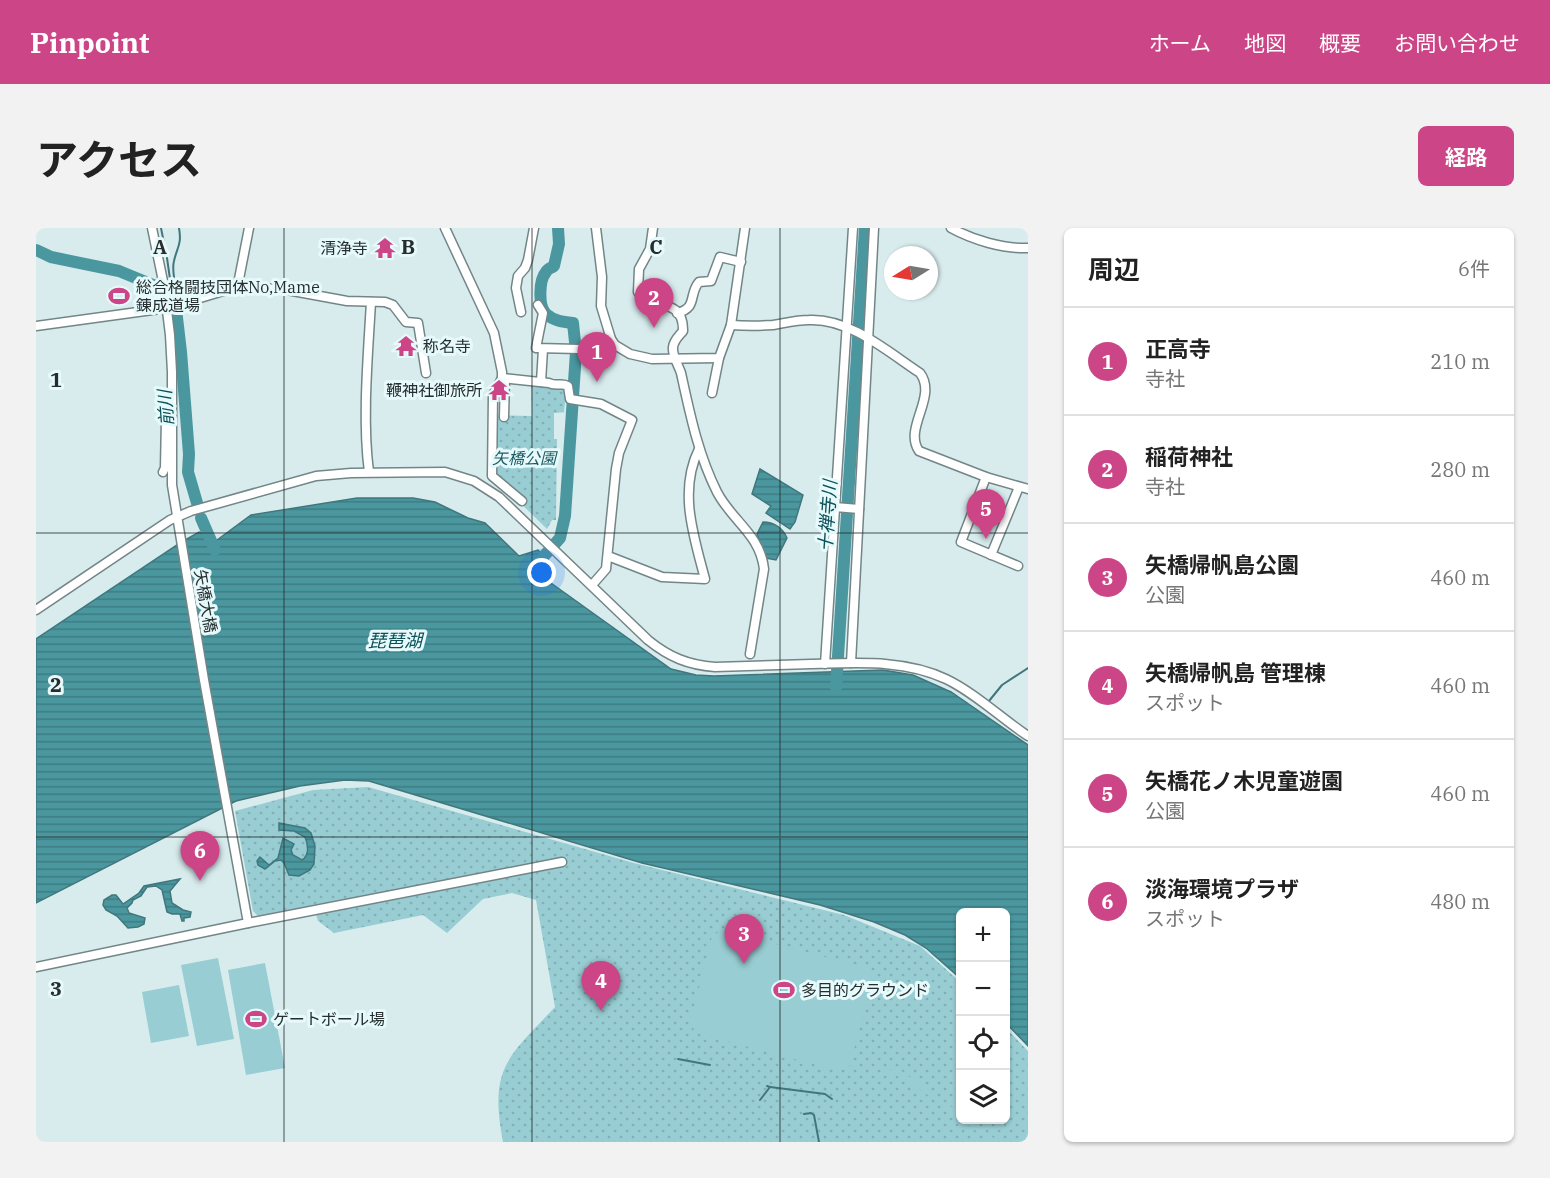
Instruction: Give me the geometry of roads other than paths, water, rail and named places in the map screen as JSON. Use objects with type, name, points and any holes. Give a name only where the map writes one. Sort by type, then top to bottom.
[{"type":"street","points":[[152,228],[169,305],[164,325],[166,376],[165,468],[163,472]]},
{"type":"street","points":[[240,286],[239,279],[249,228]]},
{"type":"street","points":[[445,228],[494,333],[503,378],[504,417]]},
{"type":"street","points":[[521,312],[516,285],[518,276],[528,260],[534,228]]},
{"type":"street","points":[[596,228],[602,277],[601,306],[611,339],[622,351],[636,357],[652,359],[719,358]]},
{"type":"street","points":[[653,228],[650,249],[639,269],[638,292],[644,299],[669,305],[677,313],[683,327],[682,333],[674,344],[674,358],[680,370],[686,404],[699,449],[717,492],[754,538],[763,558],[764,569],[750,654]]},
{"type":"street","points":[[712,393],[719,358],[731,325],[745,228]]},
{"type":"street","points":[[826,664],[853,228]]},
{"type":"street","points":[[849,663],[874,228]]},
{"type":"street","points":[[951,228],[976,239],[1008,247],[1028,248]]},
{"type":"street","points":[[677,313],[689,308],[694,289],[699,282],[711,281],[720,257],[741,262]]},
{"type":"street","points":[[36,326],[169,305],[240,286],[287,290],[347,301],[390,303],[406,322],[418,323],[426,373]]},
{"type":"street","points":[[369,472],[367,405],[371,302]]},
{"type":"street","name":"矢橋大橋","points":[[169,305],[172,372],[172,485],[204,680],[248,923]]},
{"type":"street","points":[[538,305],[543,313],[536,348],[577,349],[611,339]]},
{"type":"street","points":[[731,325],[755,326],[810,320],[848,328],[920,373],[925,379],[926,389],[914,441],[919,451],[986,477],[1024,488],[991,555]]},
{"type":"street","points":[[541,382],[543,349]]},
{"type":"street","points":[[503,378],[549,382],[554,386],[566,385],[573,399],[601,404],[632,420],[619,453],[616,469],[606,569],[592,585]]},
{"type":"street","points":[[503,378],[493,395],[492,476],[522,501]]},
{"type":"street","points":[[608,556],[662,577],[705,579],[688,508],[692,468],[699,449]]},
{"type":"street","points":[[36,610],[177,516],[191,511],[315,476],[435,471],[474,480],[499,497],[648,640],[677,660],[715,668],[849,663],[899,665],[923,670],[946,679],[964,690],[1028,736]]},
{"type":"street","points":[[986,477],[961,542],[1018,566]]},
{"type":"street","points":[[837,507],[857,509]]},
{"type":"street","points":[[36,967],[562,862]]},
{"type":"water","points":[[760,469],[803,495],[795,522],[790,529],[766,513],[771,506],[752,494]]},
{"type":"water","name":"琵琶湖","points":[[357,498],[413,498],[435,502],[468,518],[485,523],[519,556],[538,550],[548,560],[544,578],[671,669],[696,675],[714,676],[883,670],[913,675],[951,692],[1028,745],[1028,1046],[1010,1027],[1010,908],[956,908],[956,974],[926,948],[905,935],[874,922],[820,905],[642,863],[369,781],[345,780],[300,786],[236,801],[36,903],[36,639],[199,532],[217,540],[251,515]]},
{"type":"water","points":[[763,522],[778,526],[787,538],[776,560],[766,558],[757,534]]},
{"type":"water","points":[[279,823],[305,828],[311,833],[315,846],[314,864],[310,870],[299,876],[289,875],[281,860],[275,861],[265,869],[258,865],[257,861],[260,857],[269,865],[278,858],[283,838],[294,844],[291,850],[293,855],[302,860],[305,858],[307,846],[305,837],[294,831],[279,830]]},
{"type":"water","points":[[180,879],[170,891],[172,903],[191,912],[190,917],[184,918],[184,921],[180,914],[167,912],[162,890],[156,886],[147,887],[141,896],[133,900],[127,908],[129,913],[145,918],[144,924],[138,927],[128,928],[103,905],[104,900],[112,895],[116,895],[123,904],[139,893],[144,886]]},
{"type":"waterway","points":[[161,228],[166,253]]},
{"type":"waterway","points":[[174,294],[173,265],[180,242],[179,228]]},
{"type":"waterway","points":[[544,556],[560,538],[565,516],[576,352],[573,323],[559,321],[546,314],[541,299],[544,276],[547,270],[554,266],[559,244],[558,228]]},
{"type":"waterway","name":"十禅寺川","points":[[836,688],[865,228]]},
{"type":"waterway","name":"前川","points":[[36,250],[51,257],[119,271],[158,287]]},
{"type":"waterway","points":[[167,258],[172,293]]},
{"type":"waterway","name":"前川","points":[[172,293],[175,302]]},
{"type":"waterway","name":"前川","points":[[176,309],[189,454],[188,472],[197,503]]},
{"type":"waterway","name":"前川","points":[[201,518],[215,550]]},
{"type":"waterway","points":[[989,701],[1002,685],[1028,668]]},
{"type":"waterway","points":[[678,1059],[710,1065]]},
{"type":"waterway","points":[[760,1100],[770,1087],[767,1086]]},
{"type":"waterway","points":[[770,1087],[825,1094],[832,1099]]},
{"type":"waterway","points":[[804,1114],[814,1115],[819,1142]]},
{"type":"place","name":"清浄寺","points":[[385,248]]},
{"type":"place","name":"総合格闘技団体No,Mame 錬成道場","points":[[119,296]]},
{"type":"place","name":"稲荷神社","points":[[654,328]]},
{"type":"place","name":"称名寺","points":[[406,346]]},
{"type":"place","name":"正高寺","points":[[597,382]]},
{"type":"place","name":"鞭神社御旅所","points":[[499,390]]},
{"type":"place","name":"矢橋花ノ木児童遊園","points":[[986,539]]},
{"type":"place","name":"淡海環境プラザ","points":[[200,881]]},
{"type":"place","name":"矢橋帰帆島公園","points":[[744,964]]},
{"type":"place","name":"多目的グラウンド","points":[[784,990]]},
{"type":"place","name":"矢橋帰帆島 管理棟","points":[[601,1011]]},
{"type":"place","name":"ゲートボール場","points":[[256,1019]]},
{"type":"park label","name":"矢橋公園","points":[[524,458]]}]
